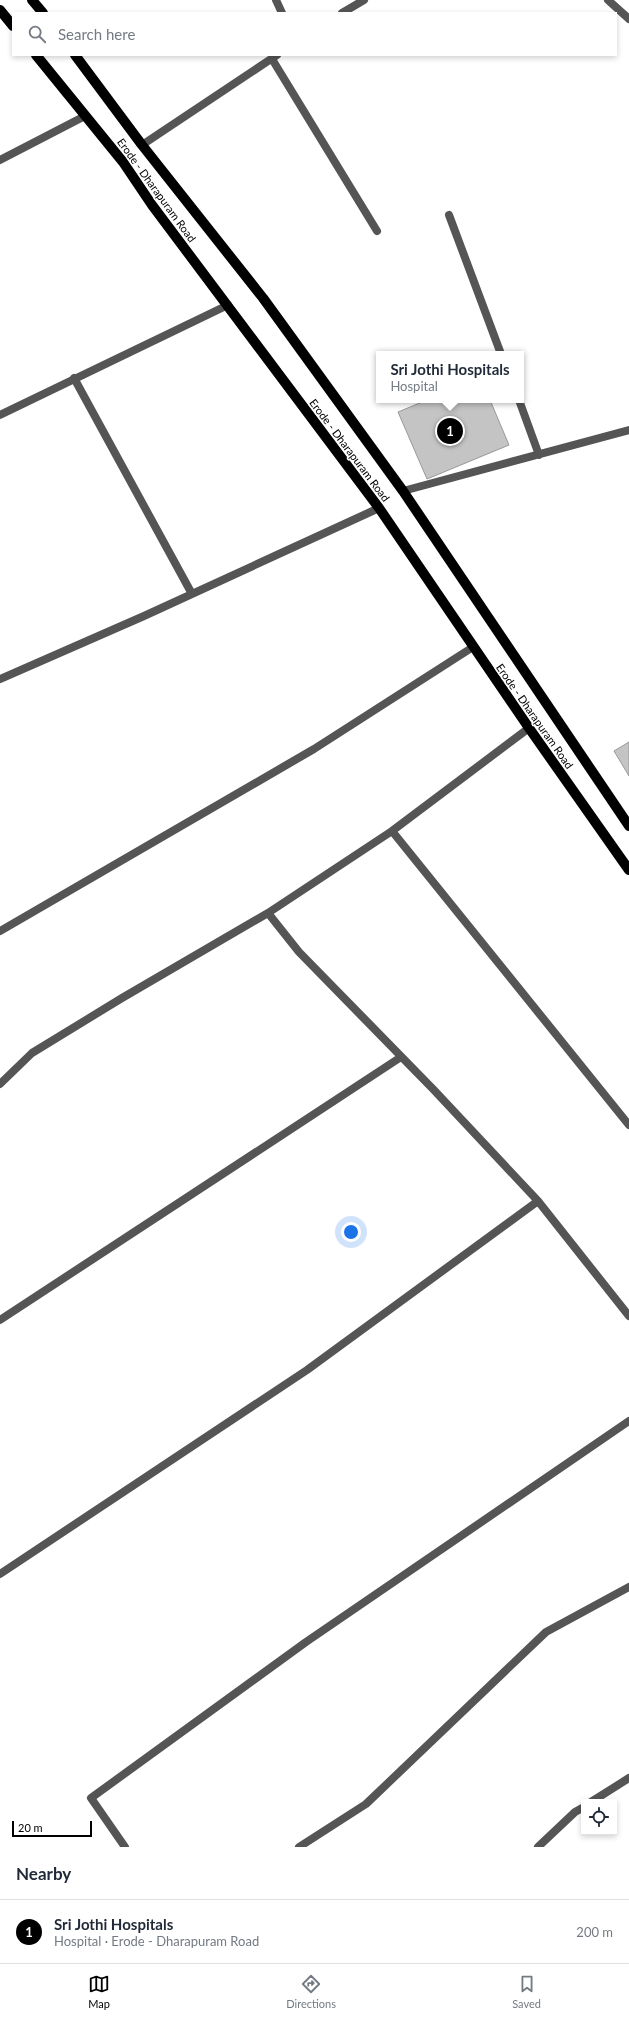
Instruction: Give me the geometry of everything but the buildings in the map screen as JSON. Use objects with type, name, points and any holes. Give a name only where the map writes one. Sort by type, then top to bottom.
[{"type":"main road","points":[[32,0],[41,12]]},
{"type":"main road","points":[[0,10],[12,25]]},
{"type":"main road","name":"Erode - Dharapuram Road","points":[[37,56],[123,162],[152,205],[379,508],[473,647],[629,870]]},
{"type":"main road","name":"Erode - Dharapuram Road","points":[[76,56],[142,145],[263,298],[403,491],[488,620],[548,705],[629,826]]},
{"type":"street","points":[[276,0],[282,12]]},
{"type":"street","points":[[344,12],[364,0]]},
{"type":"street","points":[[608,0],[629,19]]},
{"type":"street","points":[[142,145],[275,57],[377,231]]},
{"type":"street","points":[[0,160],[85,116]]},
{"type":"street","points":[[449,215],[500,351]]},
{"type":"street","points":[[0,415],[228,305]]},
{"type":"street","points":[[74,378],[192,594]]},
{"type":"street","points":[[520,403],[539,455]]},
{"type":"street","points":[[403,491],[629,430]]},
{"type":"street","points":[[0,679],[192,594],[379,508]]},
{"type":"street","points":[[0,931],[314,749],[473,647]]},
{"type":"street","points":[[0,1084],[32,1053],[122,998],[268,914],[392,831],[529,728]]},
{"type":"street","points":[[392,831],[629,1125]]},
{"type":"street","points":[[268,914],[299,952],[538,1201],[629,1316]]},
{"type":"street","points":[[0,1320],[401,1057]]},
{"type":"street","points":[[0,1574],[307,1370],[538,1201]]},
{"type":"street","points":[[125,1847],[91,1798],[306,1642],[629,1421]]},
{"type":"street","points":[[299,1847],[366,1804],[546,1632],[629,1587]]},
{"type":"street","points":[[596,1799],[629,1778]]},
{"type":"street","points":[[538,1847],[575,1812],[581,1809]]},
{"type":"place","name":"Sri Jothi Hospitals","points":[[450,431]]}]
